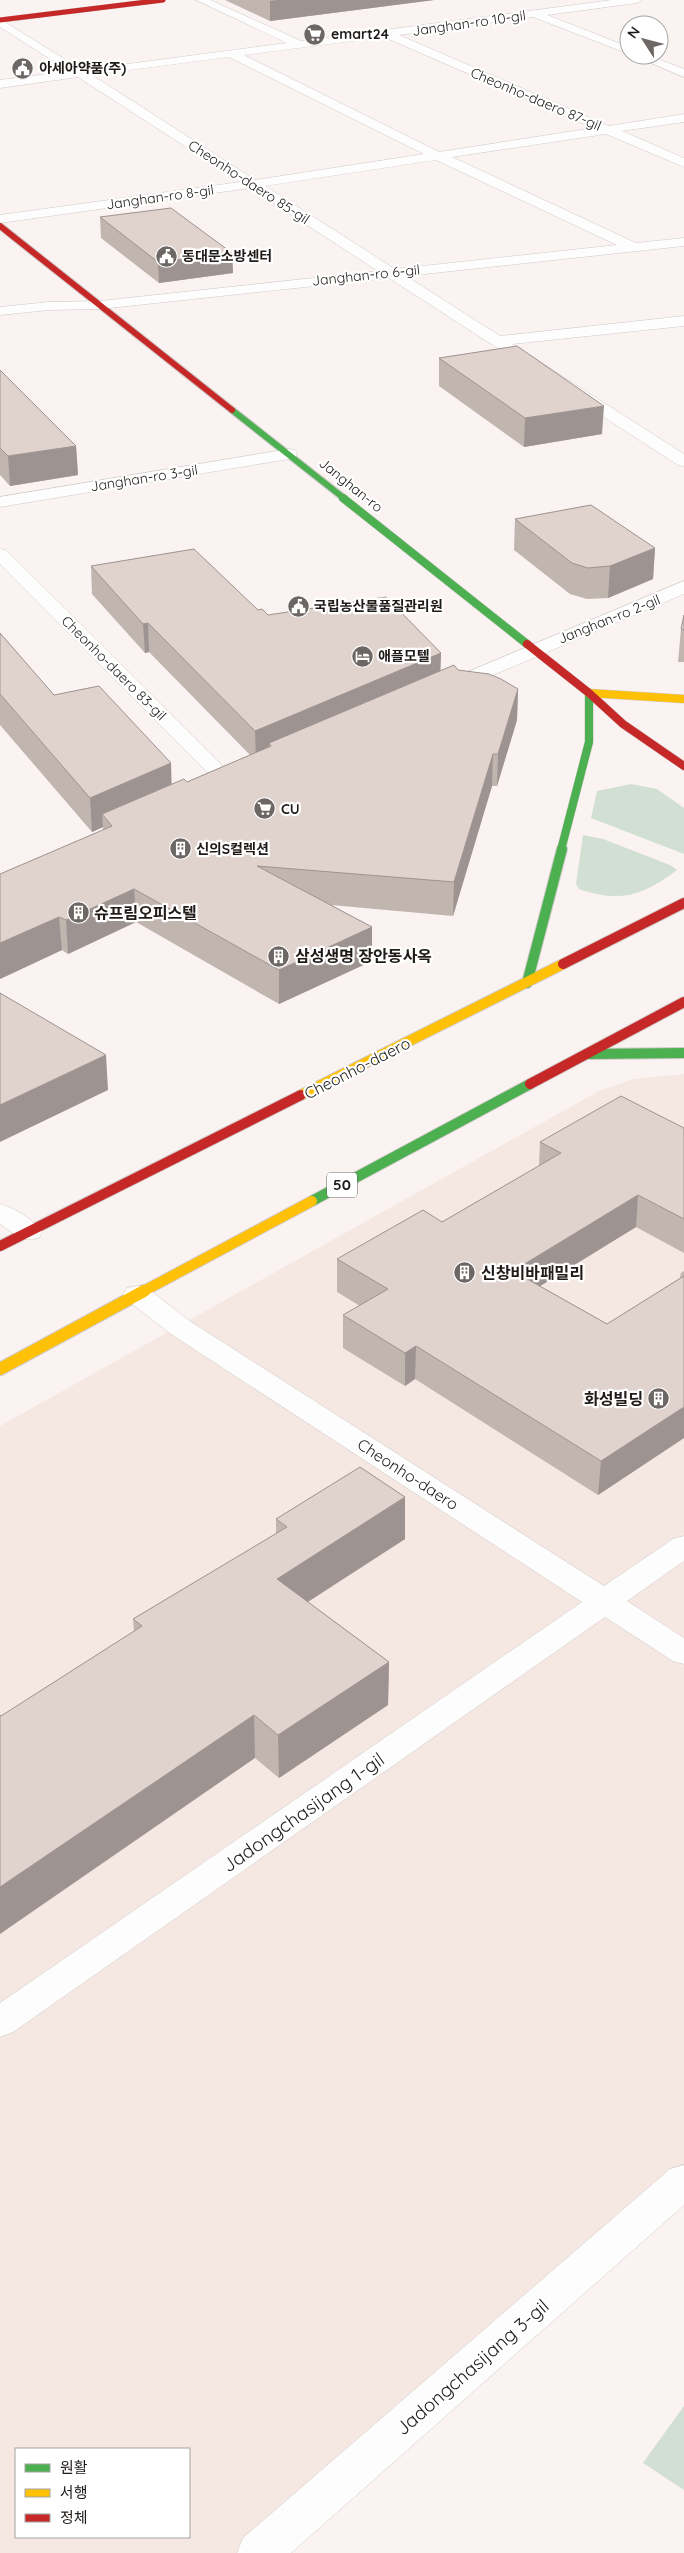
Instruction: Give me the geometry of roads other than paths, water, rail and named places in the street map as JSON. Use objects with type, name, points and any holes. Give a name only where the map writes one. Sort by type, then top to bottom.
[{"type":"street","points":[[0,21],[163,0]]},
{"type":"street","points":[[201,0],[301,45]]},
{"type":"street","name":"Janghan-ro 10-gil","points":[[0,84],[637,0]]},
{"type":"street","points":[[536,14],[619,48]]},
{"type":"street","name":"Cheonho-daero 85-gil","points":[[0,21],[684,461]]},
{"type":"street","name":"Cheonho-daero 87-gil","points":[[387,34],[684,163]]},
{"type":"street","points":[[232,54],[438,156],[633,247]]},
{"type":"street","points":[[664,65],[684,73]]},
{"type":"street","name":"Janghan-ro 8-gil","points":[[0,219],[252,184],[684,118]]},
{"type":"street","name":"Janghan-ro","points":[[0,226],[589,693],[623,724],[684,766]]},
{"type":"street","name":"Janghan-ro 6-gil","points":[[0,312],[49,306],[100,305],[390,272],[684,242]]},
{"type":"street","points":[[498,341],[684,320]]},
{"type":"street","name":"Janghan-ro 3-gil","points":[[0,502],[289,454]]},
{"type":"street","name":"Cheonho-daero 83-gil","points":[[0,554],[228,782]]},
{"type":"street","name":"Janghan-ro 2-gil","points":[[426,696],[684,587]]},
{"type":"street","points":[[527,983],[589,742],[589,693],[684,699]]},
{"type":"street","name":"Cheonho-daero","points":[[0,1246],[527,983],[684,902]]},
{"type":"street","name":"50","points":[[0,1369],[136,1294],[684,1002]]},
{"type":"street","points":[[588,1054],[684,1053]]},
{"type":"street","points":[[0,1212],[29,1232]]},
{"type":"street","name":"Cheonho-daero","points":[[136,1294],[181,1328],[606,1601]]},
{"type":"street","name":"Jadongchasijang 1-gil","points":[[0,2022],[684,1546]]},
{"type":"street","points":[[606,1601],[684,1652]]},
{"type":"street","name":"Jadongchasijang 3-gil","points":[[260,2553],[684,2181]]},
{"type":"place","name":"emart24","points":[[315,34]]},
{"type":"place","name":"아세아약품(주)","points":[[23,68]]},
{"type":"place","name":"동대문소방센터","points":[[166,256]]},
{"type":"place","name":"국립농산물품질관리원","points":[[298,606]]},
{"type":"place","name":"애플모텔","points":[[362,656]]},
{"type":"place","name":"CU","points":[[265,809]]},
{"type":"place","name":"신의S컬렉션","points":[[180,849]]},
{"type":"place","name":"슈프림오피스텔","points":[[78,913]]},
{"type":"place","name":"삼성생명 장안동사옥","points":[[279,956]]},
{"type":"place","name":"신창비바패밀리","points":[[465,1273]]},
{"type":"place","name":"화성빌딩","points":[[659,1399]]}]
